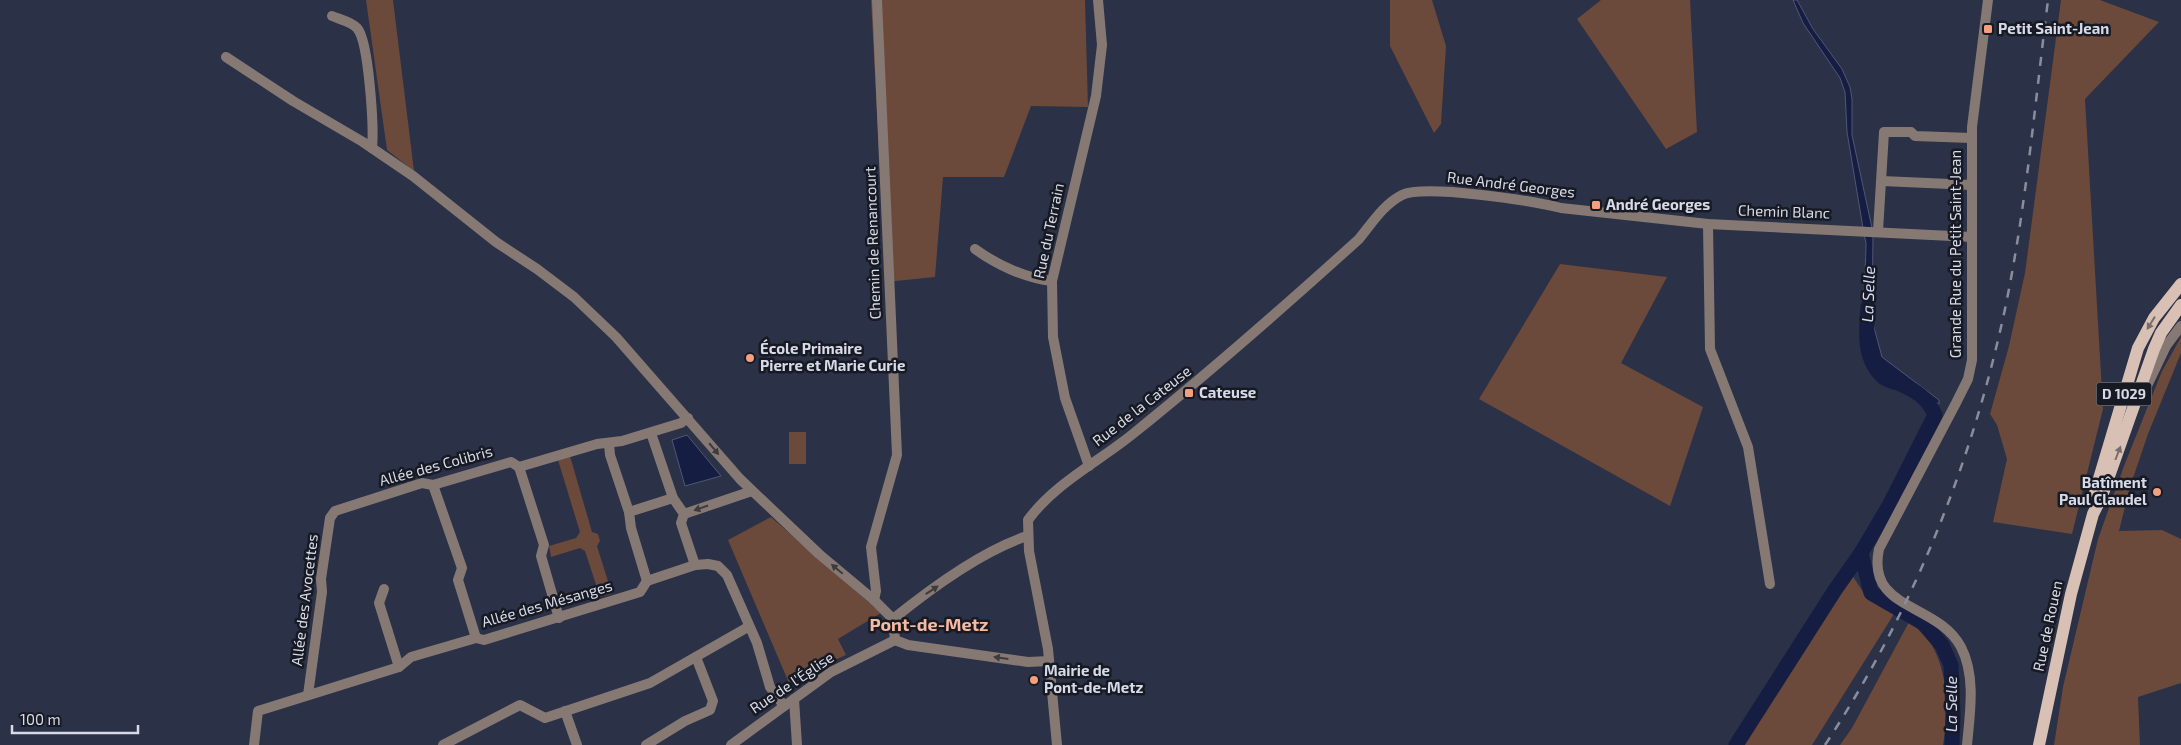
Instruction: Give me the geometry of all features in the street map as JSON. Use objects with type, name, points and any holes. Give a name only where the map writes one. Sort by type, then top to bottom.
[{"type":"main road","name":"Rue de Rouen","points":[[2093,514],[2094,496],[2138,348],[2154,318],[2181,284]]},
{"type":"main road","name":"Rue de Rouen","points":[[2039,745],[2071,594],[2093,514],[2102,496],[2161,333],[2181,305]]},
{"type":"street","name":"Chemin de Renancourt","points":[[874,600],[876,591],[870,547],[897,455],[877,0]]},
{"type":"street","name":"Rue du Terrain","points":[[1089,466],[1068,407],[1053,336],[1052,281],[1096,96],[1102,45],[1098,0]]},
{"type":"street","name":"Grande Rue du Petit Saint-Jean","points":[[1967,745],[1970,682],[1961,647],[1951,633],[1937,621],[1891,595],[1882,582],[1877,565],[1879,549],[1968,379],[1973,350],[1971,283],[1972,116],[1988,0]]},
{"type":"street","points":[[332,16],[357,28],[365,43],[374,132],[372,148]]},
{"type":"street","points":[[226,57],[293,101],[372,148],[413,176],[496,242],[537,269],[574,297],[616,337],[740,479],[892,618],[895,640],[908,645],[1028,662],[1049,662]]},
{"type":"street","points":[[1876,231],[1881,204],[1884,132],[1911,132],[1915,136],[1971,138]]},
{"type":"street","points":[[1882,181],[1972,185]]},
{"type":"street","name":"Rue André Georges","points":[[1401,196],[1414,191],[1446,192],[1542,203],[1561,208],[1708,224]]},
{"type":"street","name":"Rue de la Cateuse","points":[[1027,536],[1028,520],[1055,492],[1133,434],[1200,380],[1360,239],[1380,213],[1401,196]]},
{"type":"street","points":[[1708,224],[1710,349],[1748,447],[1770,584]]},
{"type":"street","name":"Chemin Blanc","points":[[1708,224],[1972,237]]},
{"type":"street","points":[[974,250],[1005,267],[1052,281]]},
{"type":"street","points":[[2133,412],[2166,346],[2181,326]]},
{"type":"street","name":"Allée des Colibris","points":[[335,511],[422,483],[433,485],[511,462],[519,466],[597,444],[609,444],[651,433],[681,423],[688,418]]},
{"type":"street","points":[[651,433],[673,498],[684,514]]},
{"type":"street","points":[[609,444],[610,455],[629,512],[631,528],[648,581]]},
{"type":"street","points":[[519,466],[544,546],[541,556],[558,618]]},
{"type":"street","points":[[433,485],[462,568],[458,580],[476,638]]},
{"type":"street","points":[[684,514],[752,491]]},
{"type":"street","points":[[629,512],[673,498]]},
{"type":"street","name":"Allée des Avocettes","points":[[308,695],[322,592],[321,579],[330,518],[335,511]]},
{"type":"street","points":[[684,514],[681,523],[695,565]]},
{"type":"street","points":[[892,618],[1002,545],[1027,536],[1049,662],[1057,745]]},
{"type":"street","name":"Allée des Mésanges","points":[[255,742],[258,711],[399,667],[411,658],[476,638],[484,640],[640,592],[648,581],[695,565],[708,564],[718,566],[727,575],[748,627],[757,643],[770,687],[784,706]]},
{"type":"street","points":[[384,589],[380,603],[399,667]]},
{"type":"street","points":[[443,745],[520,705],[546,718],[650,683],[748,627]]},
{"type":"street","name":"Rue de l'Église","points":[[730,745],[831,672],[895,640]]},
{"type":"street","points":[[646,745],[684,721],[710,710],[714,701],[696,657]]},
{"type":"street","points":[[794,699],[797,745]]},
{"type":"street","points":[[565,711],[577,745]]},
{"type":"shaded area","points":[[366,0],[393,0],[414,171],[387,150]]},
{"type":"shaded area","points":[[871,0],[1085,0],[1088,107],[1031,106],[1004,177],[943,177],[935,277],[886,282]]},
{"type":"shaded area","points":[[1390,0],[1432,0],[1446,46],[1441,124],[1434,133],[1390,46]]},
{"type":"shaded area","points":[[1601,0],[1690,0],[1697,132],[1666,149],[1577,19]]},
{"type":"shaded area","points":[[2061,0],[2100,0],[2159,22],[2085,99],[2103,409],[2072,534],[1993,522],[2007,459],[1997,425],[1990,414],[2009,346],[2025,273]]},
{"type":"shaded area","points":[[1560,264],[1667,277],[1621,363],[1703,407],[1670,506],[1479,399]]},
{"type":"shaded area","points":[[2181,337],[2181,353],[2148,434],[2130,487],[2119,531],[2162,530],[2181,539],[2181,683],[2138,697],[2140,745],[2054,745],[2063,687],[2098,539],[2124,466],[2162,371]]},
{"type":"shaded area","points":[[789,432],[806,432],[806,464],[789,464]]},
{"type":"shaded area","points":[[570,456],[592,532],[598,534],[600,541],[597,546],[612,594],[600,597],[585,551],[580,548],[551,557],[549,546],[576,538],[580,532],[558,460]]},
{"type":"shaded area","points":[[771,517],[881,613],[838,639],[846,655],[810,671],[789,683],[728,540]]},
{"type":"shaded area","points":[[1852,575],[1867,598],[1894,614],[1812,745],[1743,745]]},
{"type":"shaded area","points":[[1909,622],[1924,634],[1932,645],[1942,672],[1946,702],[1943,745],[1840,745],[1852,728]]},
{"type":"water","points":[[1793,0],[1797,0],[1813,29],[1842,69],[1850,87],[1852,135],[1872,228],[1863,228],[1847,132],[1845,92],[1840,78],[1803,23]]},
{"type":"water","points":[[1864,234],[1873,235],[1872,320],[1882,357],[1939,400],[1939,404],[1894,377],[1874,357],[1869,344],[1864,316],[1866,243]]},
{"type":"water","points":[[687,435],[721,476],[685,486],[672,440]]},
{"type":"waterway","name":"La Selle","points":[[1868,307],[1867,344],[1872,362],[1883,377],[1920,395],[1929,404],[1935,415],[1890,504],[1861,553],[1871,593],[1923,623],[1942,645],[1951,665],[1952,745]]},
{"type":"waterway","name":"La Selle","points":[[1736,745],[1835,590],[1861,553]]},
{"type":"railway","points":[[1825,745],[1885,643],[1911,590],[1935,536],[1975,424],[2005,309],[2019,233],[2048,0]]},
{"type":"place","name":"Petit Saint-Jean","points":[[1988,29]]},
{"type":"place","name":"André Georges","points":[[1596,205]]},
{"type":"place","name":"École Primaire Pierre et Marie Curie","points":[[750,358]]},
{"type":"place","name":"Cateuse","points":[[1189,393]]},
{"type":"place","name":"Batîment Paul Claudel","points":[[2157,492]]},
{"type":"place","name":"Mairie de Pont-de-Metz","points":[[1034,680]]},
{"type":"district","name":"Pont-de-Metz","points":[[929,625]]}]
